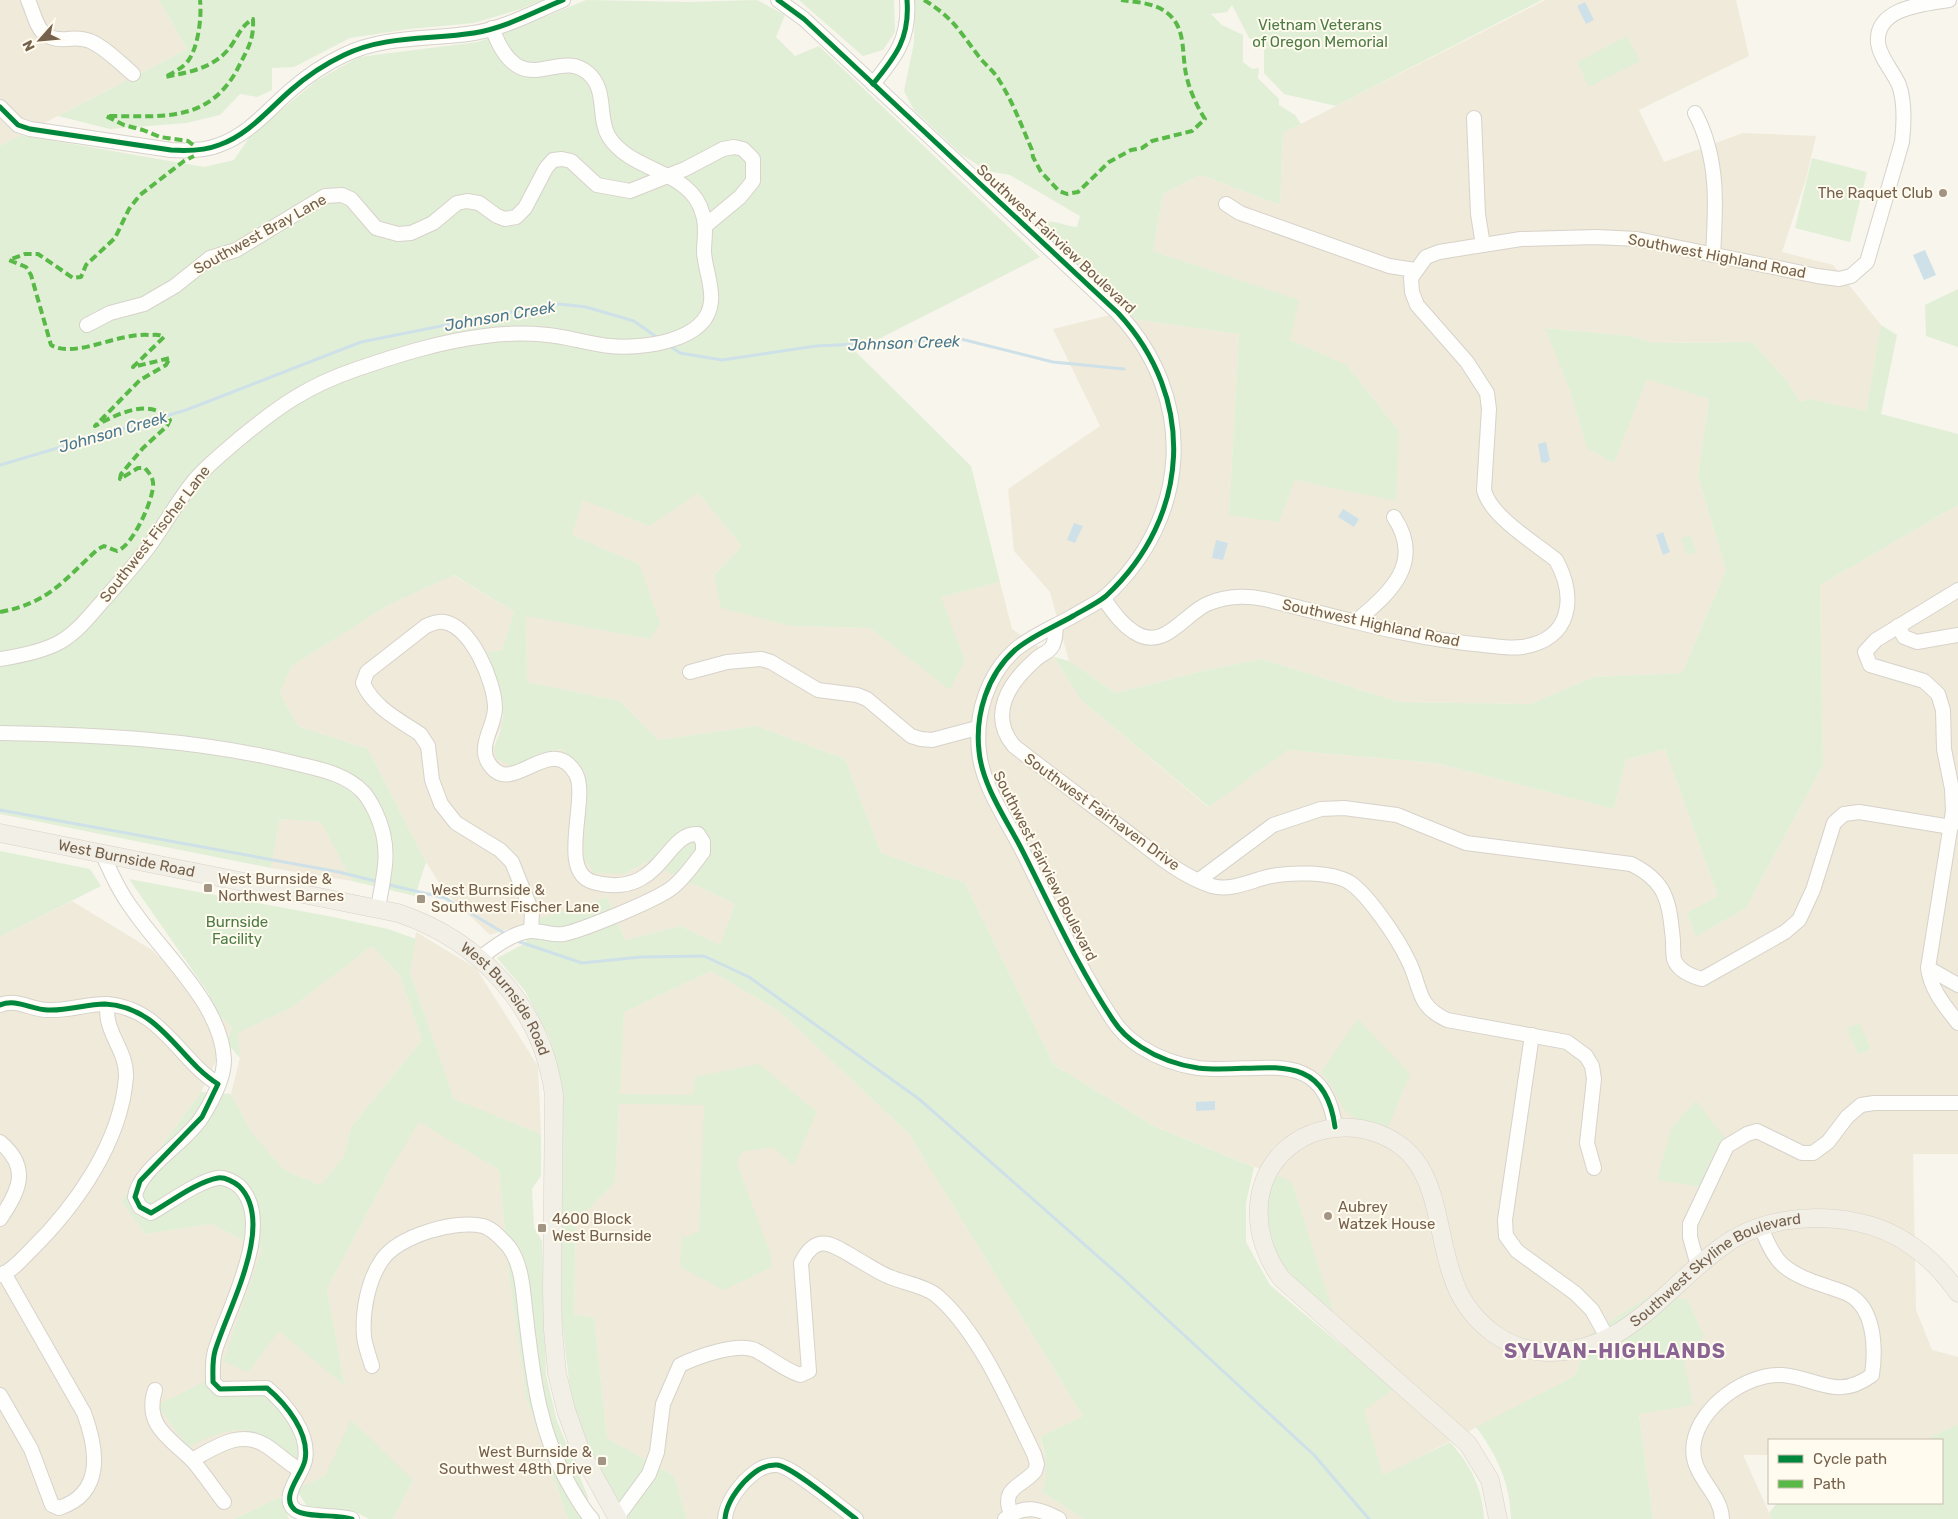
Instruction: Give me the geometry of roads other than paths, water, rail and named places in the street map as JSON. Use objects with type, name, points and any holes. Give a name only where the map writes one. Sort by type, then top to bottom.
[{"type":"main road","name":"West Burnside Road","points":[[0,833],[378,907],[419,920],[454,938],[480,958],[507,985],[518,999],[539,1039],[549,1067],[555,1111],[552,1282],[556,1366],[564,1400],[581,1452],[617,1519]]},
{"type":"main road","name":"Southwest Skyline Boulevard","points":[[1498,1519],[1490,1480],[1468,1444],[1282,1279],[1265,1250],[1258,1210],[1261,1191],[1267,1173],[1278,1158],[1294,1143],[1305,1136],[1335,1127],[1358,1128],[1383,1136],[1402,1148],[1413,1159],[1424,1175],[1434,1198],[1449,1268],[1455,1284],[1472,1312],[1492,1332],[1512,1344],[1544,1352],[1582,1348],[1608,1339],[1632,1324],[1728,1242],[1761,1227],[1785,1220],[1822,1217],[1874,1226],[1900,1238],[1920,1252],[1938,1268],[1958,1293]]},
{"type":"street","points":[[28,0],[40,30],[47,38],[54,40],[78,38],[90,41],[133,74]]},
{"type":"street","points":[[0,107],[13,121],[24,128],[149,148],[194,151],[219,145],[238,136],[309,75],[345,54],[387,41],[469,34],[492,28],[563,0]]},
{"type":"street","name":"Southwest Fairview Boulevard","points":[[778,0],[804,19],[1118,313],[1138,336],[1155,364],[1167,400],[1174,442],[1174,460],[1169,494],[1154,533],[1140,558],[1103,598],[1016,649],[1001,666],[984,698],[977,728],[979,759],[993,792],[1094,988],[1120,1030],[1151,1053],[1182,1065],[1207,1068],[1286,1068],[1304,1073],[1316,1080],[1330,1102],[1335,1127]]},
{"type":"street","points":[[873,84],[889,65],[902,42],[907,22],[907,0]]},
{"type":"street","name":"Southwest Highland Road","points":[[1103,598],[1126,626],[1135,634],[1146,637],[1169,634],[1207,604],[1241,596],[1264,599],[1450,642],[1520,647],[1541,643],[1553,634],[1564,619],[1569,606],[1568,592],[1562,571],[1556,560],[1495,511],[1486,499],[1484,490],[1489,409],[1486,393],[1467,362],[1417,305],[1412,292],[1411,278],[1415,270],[1426,257],[1439,252],[1521,239],[1596,236],[1637,239],[1839,279],[1851,276],[1861,270],[1872,252],[1902,142],[1904,123],[1899,86],[1878,44],[1879,32],[1882,25],[1899,10],[1949,0]]},
{"type":"street","name":"Southwest Fischer Lane","points":[[0,659],[34,652],[58,643],[72,634],[134,566],[180,499],[206,467],[280,406],[310,388],[360,368],[433,346],[486,336],[532,333],[611,346],[641,347],[666,341],[692,331],[706,318],[711,302],[704,252],[705,226],[697,198],[681,183],[636,161],[612,141],[605,128],[598,87],[587,72],[570,66],[538,70],[515,65],[503,54],[492,28]]},
{"type":"street","points":[[1695,113],[1704,133],[1713,168],[1716,196],[1713,255]]},
{"type":"street","points":[[1474,118],[1478,214],[1483,245]]},
{"type":"street","name":"Southwest Bray Lane","points":[[87,326],[110,314],[144,304],[175,286],[210,258],[236,250],[325,196],[342,195],[351,199],[376,228],[398,234],[411,232],[433,223],[457,203],[467,201],[479,203],[497,216],[505,219],[516,217],[525,208],[546,168],[553,160],[562,158],[571,161],[597,185],[615,190],[637,190],[723,149],[734,147],[743,149],[749,154],[754,165],[754,177],[750,187],[705,226]]},
{"type":"street","points":[[1226,204],[1240,214],[1371,260],[1390,266],[1415,270]]},
{"type":"street","points":[[1356,621],[1380,602],[1398,579],[1405,564],[1405,543],[1394,517]]},
{"type":"street","points":[[1958,590],[1871,643],[1865,652],[1874,667],[1924,681],[1938,694],[1943,710],[1944,749],[1952,789],[1951,827],[1928,968],[1930,982],[1936,995],[1958,1022]]},
{"type":"street","points":[[480,958],[496,945],[531,931],[551,935],[571,932],[664,893],[680,880],[703,852],[703,842],[698,834],[689,833],[682,838],[651,873],[627,884],[604,884],[583,877],[578,871],[576,861],[579,784],[576,774],[561,759],[552,758],[511,775],[503,774],[494,769],[488,762],[485,754],[485,744],[495,718],[495,707],[488,673],[467,637],[460,630],[442,622],[433,623],[426,626],[378,662],[367,672],[363,683],[368,694],[379,706],[420,734],[425,740],[428,746],[436,792],[441,804],[451,817],[470,833],[500,850],[512,862],[532,912],[531,931]]},
{"type":"street","name":"Southwest Fairhaven Drive","points":[[1056,626],[1054,643],[1050,649],[1036,658],[1020,675],[1005,699],[1001,722],[1003,731],[1014,746],[1174,867],[1211,885],[1227,888],[1269,877],[1295,874],[1325,875],[1348,882],[1369,900],[1408,958],[1425,1005],[1432,1014],[1447,1020],[1532,1035]]},
{"type":"street","points":[[1898,626],[1904,638],[1917,642],[1958,635]]},
{"type":"street","points":[[690,672],[727,662],[749,658],[761,659],[771,662],[818,690],[858,695],[867,699],[911,736],[932,740],[977,728]]},
{"type":"street","points":[[0,733],[78,734],[169,740],[278,759],[334,773],[364,792],[379,820],[387,856],[378,907]]},
{"type":"street","points":[[1199,880],[1273,825],[1299,815],[1321,810],[1344,808],[1398,815],[1466,843],[1631,864],[1644,870],[1662,887],[1669,904],[1674,960],[1690,976],[1702,979],[1785,932],[1799,920],[1813,890],[1834,823],[1844,814],[1860,812],[1951,827]]},
{"type":"street","points":[[102,853],[115,881],[132,909],[202,999],[212,1016],[222,1046],[224,1060],[223,1071],[218,1084],[202,1117],[140,1180],[135,1197],[140,1207],[151,1213],[202,1184],[219,1178],[235,1182],[246,1193],[253,1213],[252,1235],[245,1271],[215,1352],[213,1382],[220,1389],[267,1388],[279,1398],[298,1426],[305,1446],[305,1461],[290,1499],[296,1510],[352,1519]]},
{"type":"street","points":[[1928,968],[1958,985]]},
{"type":"street","points":[[0,1005],[17,1003],[48,1010],[81,1005],[107,1004],[142,1015],[156,1023],[207,1077],[218,1084]]},
{"type":"street","points":[[0,1395],[31,1449],[52,1504],[59,1508],[68,1506],[84,1490],[95,1467],[92,1436],[84,1413],[2,1274],[21,1260],[60,1219],[101,1159],[118,1113],[126,1076],[124,1059],[108,1020],[107,1004]]},
{"type":"street","points":[[1594,1168],[1587,1143],[1594,1079],[1592,1066],[1586,1056],[1567,1042],[1532,1035],[1505,1220],[1506,1236],[1517,1251],[1575,1293],[1592,1310],[1608,1339]]},
{"type":"street","points":[[1698,1266],[1690,1237],[1690,1224],[1728,1146],[1747,1134],[1758,1132],[1802,1153],[1813,1153],[1828,1142],[1847,1117],[1861,1105],[1874,1103],[1958,1103]]},
{"type":"street","points":[[0,1142],[14,1158],[20,1174],[14,1197],[0,1219]]},
{"type":"street","points":[[372,1366],[364,1337],[366,1303],[383,1259],[392,1248],[406,1240],[455,1226],[469,1224],[484,1226],[494,1231],[510,1249],[520,1274],[534,1388],[548,1439],[569,1485],[592,1519]]},
{"type":"street","points":[[1722,1519],[1714,1495],[1700,1477],[1694,1460],[1694,1442],[1702,1420],[1721,1398],[1754,1380],[1780,1375],[1801,1378],[1827,1387],[1847,1388],[1859,1385],[1872,1375],[1874,1365],[1875,1355],[1869,1318],[1861,1303],[1846,1292],[1799,1276],[1782,1265],[1769,1245],[1761,1227]]},
{"type":"street","points":[[617,1519],[649,1474],[657,1452],[663,1404],[680,1365],[702,1354],[729,1349],[753,1349],[787,1370],[800,1375],[809,1371],[801,1263],[808,1250],[819,1244],[833,1245],[889,1277],[935,1294],[959,1320],[989,1365],[1034,1454],[1037,1464],[1036,1471],[1011,1490],[1008,1516],[1022,1508],[1029,1508],[1043,1511],[1059,1519]]},
{"type":"street","points":[[155,1390],[152,1399],[156,1422],[165,1437],[192,1460],[224,1502]]},
{"type":"street","points":[[192,1460],[223,1442],[241,1439],[264,1444],[285,1463],[300,1470]]},
{"type":"street","points":[[725,1519],[728,1506],[739,1488],[758,1470],[779,1464],[794,1472],[856,1519]]},
{"type":"waterway","name":"Johnson Creek","points":[[0,465],[186,410],[361,342],[511,312],[559,304],[586,307],[634,321],[658,338]]},
{"type":"waterway","name":"Johnson Creek","points":[[670,346],[680,353],[722,360],[816,346],[961,339],[1053,362],[1124,369]]},
{"type":"waterway","points":[[0,810],[339,872],[379,882]]},
{"type":"waterway","points":[[390,885],[445,898],[504,933]]},
{"type":"waterway","points":[[517,941],[582,963],[641,957],[704,956],[749,977],[919,1099],[1119,1275],[1314,1455],[1369,1519]]},
{"type":"place","name":"The Raquet Club","points":[[1943,193]]},
{"type":"place","name":"West Burnside & Northwest Barnes","points":[[208,888]]},
{"type":"place","name":"West Burnside & Southwest Fischer Lane","points":[[421,899]]},
{"type":"place","name":"Aubrey Watzek House","points":[[1328,1216]]},
{"type":"place","name":"4600 Block West Burnside","points":[[542,1228]]},
{"type":"place","name":"West Burnside & Southwest 48th Drive","points":[[602,1461]]},
{"type":"district","name":"SYLVAN-HIGHLANDS","points":[[1615,1351]]},
{"type":"park label","name":"Vietnam Veterans of Oregon Memorial","points":[[1320,34]]},
{"type":"park label","name":"Burnside Facility","points":[[237,930]]}]
